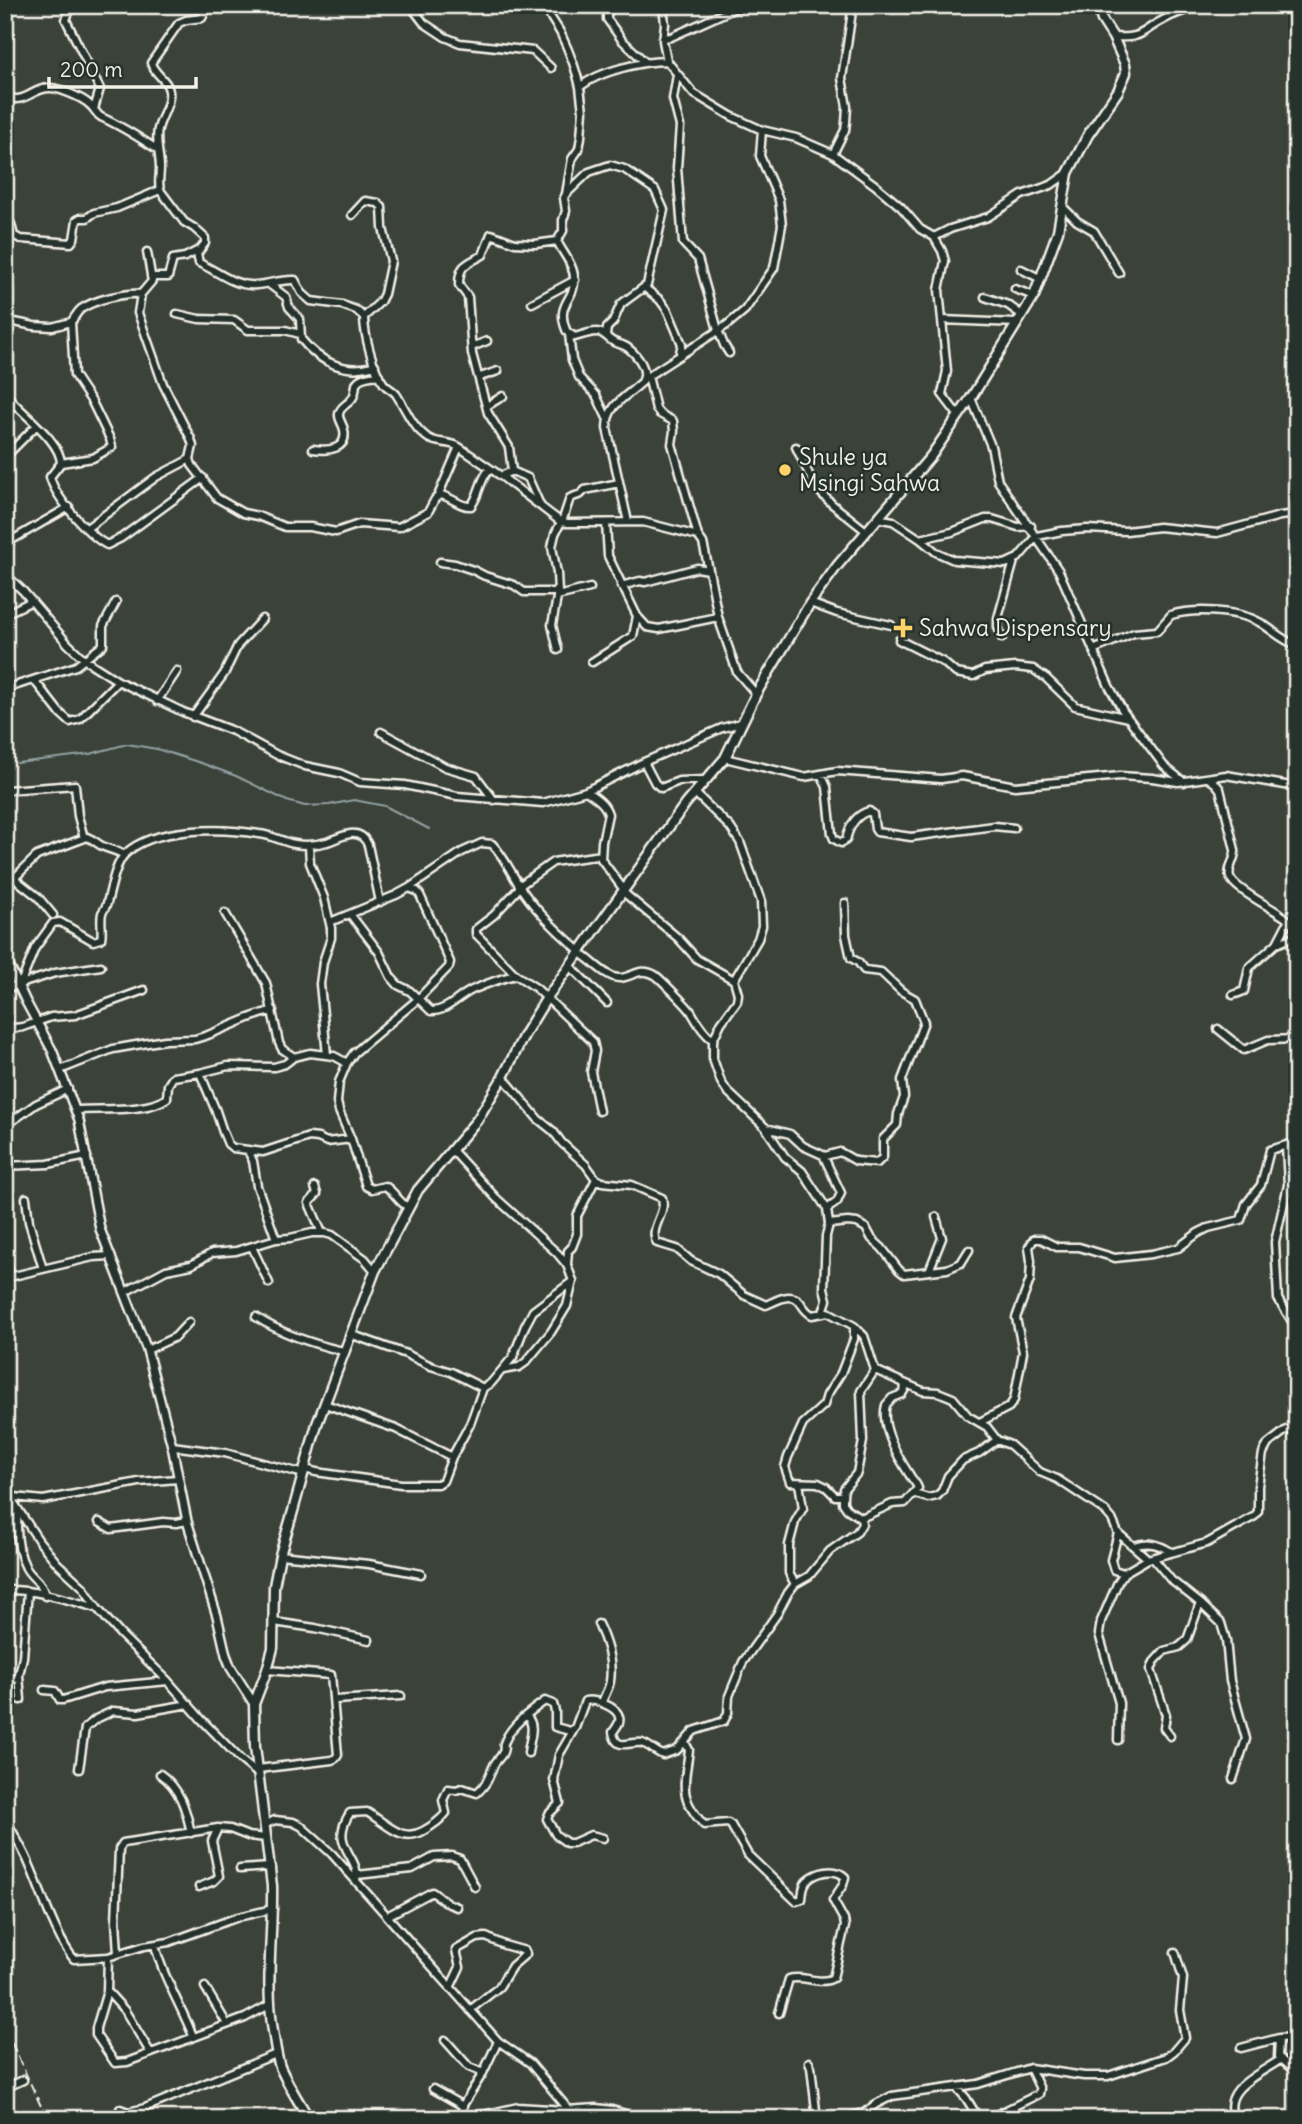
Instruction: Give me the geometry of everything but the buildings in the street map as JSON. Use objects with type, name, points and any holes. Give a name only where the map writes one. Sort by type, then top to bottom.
[{"type":"main road","points":[[307,2118],[276,2054],[269,2006],[268,1969],[273,1909],[271,1867],[258,1772],[254,1704],[273,1648],[274,1586],[280,1555],[324,1404],[343,1351],[375,1271],[408,1207],[426,1179],[477,1120],[524,1035],[569,965],[685,803],[725,758],[756,694],[810,603],[866,531],[931,456],[971,398],[1034,296],[1053,248],[1068,173],[1124,78],[1125,64],[1097,5]]},
{"type":"street","points":[[78,5],[69,12],[66,20],[100,89],[94,110]]},
{"type":"street","points":[[151,277],[168,277],[173,259],[199,250],[205,243],[205,237],[184,222],[158,184],[160,164],[157,133],[167,106],[169,91],[151,67],[152,60],[179,23],[202,18],[208,5]]},
{"type":"street","points":[[410,5],[424,23],[445,37],[470,44],[533,51],[551,68]]},
{"type":"street","points":[[512,471],[509,447],[490,417],[472,347],[468,298],[459,281],[466,264],[482,255],[491,234],[515,243],[535,244],[556,241],[563,231],[566,211],[564,198],[572,159],[579,149],[583,110],[574,65],[561,33],[545,5]]},
{"type":"street","points":[[616,5],[607,13],[607,19],[622,40],[645,62]]},
{"type":"street","points":[[663,5],[663,38],[667,61],[685,85],[700,98],[762,130],[796,138],[833,154],[876,185],[901,207],[920,229],[934,237],[945,261],[939,290],[947,371],[942,395],[958,415]]},
{"type":"street","points":[[663,38],[671,37],[742,5]]},
{"type":"street","points":[[833,154],[845,130],[846,107],[842,78],[853,5]]},
{"type":"street","points":[[1113,37],[1139,36],[1162,20],[1203,5]]},
{"type":"street","points":[[580,87],[592,79],[645,62],[667,61]]},
{"type":"street","points":[[677,75],[673,99],[680,126],[677,168],[683,243],[698,259],[718,330],[729,353]]},
{"type":"street","points":[[5,96],[15,100],[49,88],[66,92],[89,104],[99,116],[112,121],[158,150]]},
{"type":"street","points":[[607,418],[613,407],[646,377],[745,310],[771,274],[777,261],[782,225],[779,200],[760,156],[762,130]]},
{"type":"street","points":[[566,194],[589,172],[610,165],[624,169],[655,190],[664,210],[645,288],[621,304],[607,328],[606,335]]},
{"type":"street","points":[[934,237],[950,229],[988,218],[1021,195],[1051,185],[1068,173]]},
{"type":"street","points":[[5,219],[11,224],[11,237],[71,243],[77,220],[80,218],[117,208],[160,190]]},
{"type":"street","points":[[352,215],[365,201],[378,203],[384,211],[383,228],[391,261],[382,298],[364,317],[364,330],[379,375],[394,392],[419,430],[432,440],[454,444],[562,522],[643,522],[698,536]]},
{"type":"street","points":[[1063,207],[1077,221],[1094,231],[1119,273]]},
{"type":"street","points":[[556,241],[572,268],[575,280],[573,290],[562,310],[565,328],[569,334],[572,360],[579,377],[596,395],[607,418],[628,522]]},
{"type":"street","points":[[199,250],[199,263],[224,279],[252,286],[295,280],[302,293],[311,301],[342,305],[356,310],[364,317]]},
{"type":"street","points":[[147,252],[150,284],[141,294],[138,313],[163,384],[191,439],[192,465],[217,498],[243,513],[285,527],[310,527],[330,532],[359,524],[399,527],[428,512],[438,496],[458,447]]},
{"type":"street","points":[[1021,270],[1041,279]]},
{"type":"street","points":[[532,303],[575,280]]},
{"type":"street","points":[[267,283],[288,300],[289,307],[300,319],[300,334],[305,345],[319,356],[340,368],[356,370],[374,365]]},
{"type":"street","points":[[645,288],[660,300],[668,311],[682,344],[679,354]]},
{"type":"street","points":[[1014,289],[1034,296]]},
{"type":"street","points":[[5,320],[34,327],[52,327],[71,322],[79,311],[95,302],[131,293],[141,294]]},
{"type":"street","points":[[985,297],[1008,305],[1019,319]]},
{"type":"street","points":[[177,314],[213,320],[234,320],[248,331],[285,330],[300,334]]},
{"type":"street","points":[[942,320],[1019,319]]},
{"type":"street","points":[[71,322],[74,375],[92,402],[112,447],[93,458],[61,463],[52,473],[51,481],[69,507],[99,541],[107,545],[203,478]]},
{"type":"street","points":[[569,334],[575,337],[597,332],[628,348],[645,372],[656,409],[673,421],[672,444],[698,536],[703,543],[718,617],[737,672],[756,694]]},
{"type":"street","points":[[472,347],[487,341]]},
{"type":"street","points":[[480,377],[498,371]]},
{"type":"street","points":[[313,449],[340,447],[345,432],[340,410],[353,398],[354,386],[360,379],[379,375]]},
{"type":"street","points":[[5,393],[14,405],[44,432],[60,454],[61,463]]},
{"type":"street","points":[[487,406],[503,396]]},
{"type":"street","points":[[971,398],[991,446],[998,481],[1031,526],[1063,580],[1109,686],[1128,718],[1164,766],[1184,782]]},
{"type":"street","points":[[5,416],[14,405]]},
{"type":"street","points":[[5,457],[36,426]]},
{"type":"street","points":[[796,447],[815,486],[832,504],[866,531]]},
{"type":"street","points":[[87,528],[156,477],[190,458]]},
{"type":"street","points":[[438,496],[444,496],[463,506],[471,506],[477,498],[482,478],[489,470]]},
{"type":"street","points":[[501,476],[512,471],[528,478],[540,505]]},
{"type":"street","points":[[558,650],[552,625],[557,594],[552,547],[555,534],[570,498],[584,490],[619,483]]},
{"type":"street","points":[[5,544],[69,507]]},
{"type":"street","points":[[1002,638],[998,618],[1014,561],[1037,536],[1087,529],[1126,531],[1159,527],[1217,533],[1297,514]]},
{"type":"street","points":[[877,518],[893,520],[936,552],[954,560],[1001,564],[1014,561]]},
{"type":"street","points":[[920,539],[992,519],[1018,527],[1031,526]]},
{"type":"street","points":[[606,523],[606,551],[637,616],[651,629],[718,617]]},
{"type":"street","points":[[440,562],[473,570],[514,585],[524,592],[557,594],[590,587]]},
{"type":"street","points":[[621,586],[697,569],[709,570]]},
{"type":"street","points":[[5,574],[85,660],[118,681],[193,717],[233,731],[277,755],[360,782],[405,785],[443,794],[494,800],[544,803],[586,792],[644,762],[722,728],[741,723]]},
{"type":"street","points":[[5,614],[32,601]]},
{"type":"street","points":[[5,689],[68,669],[85,660],[103,645],[103,626],[116,602]]},
{"type":"street","points":[[810,603],[837,613],[891,625]]},
{"type":"street","points":[[1093,650],[1134,634],[1157,631],[1171,615],[1201,611],[1256,620],[1284,640],[1297,645]]},
{"type":"street","points":[[592,662],[633,636],[637,616]]},
{"type":"street","points":[[193,717],[224,674],[238,645],[262,619]]},
{"type":"street","points":[[898,640],[941,661],[954,672],[973,676],[985,670],[1015,667],[1033,669],[1075,706],[1128,718]]},
{"type":"street","points":[[157,701],[177,671]]},
{"type":"street","points":[[34,680],[58,712],[70,722],[80,719],[118,681]]},
{"type":"street","points":[[381,732],[445,767],[476,776],[494,800]]},
{"type":"street","points":[[725,758],[811,777],[837,771],[941,779],[970,776],[1015,786],[1120,776],[1184,782],[1232,775],[1297,787]]},
{"type":"street","points":[[644,762],[655,783],[661,788],[680,781],[707,780]]},
{"type":"street","points":[[821,774],[827,788],[832,834],[834,839],[841,843],[846,840],[849,826],[862,813],[869,811],[873,814],[877,832],[907,837],[991,827],[1014,828]]},
{"type":"street","points":[[1208,778],[1220,789],[1236,850],[1230,878],[1289,920],[1297,929]]},
{"type":"street","points":[[7,790],[75,785],[78,816],[84,838]]},
{"type":"street","points":[[586,792],[604,805],[608,814],[601,855],[604,865],[624,891],[678,938],[697,959],[734,981],[737,1001],[720,1023],[713,1040],[713,1059],[727,1091],[766,1128],[785,1157],[802,1171],[827,1209],[829,1224],[824,1288],[827,1300],[823,1312]]},
{"type":"street","points":[[695,793],[730,827],[740,842],[761,901],[762,926],[758,939],[734,981]]},
{"type":"street","points":[[18,986],[35,948],[52,923],[60,922],[93,941],[101,939],[102,913],[106,908],[119,862],[124,855],[155,838],[180,832],[215,829],[262,834],[309,846],[348,834],[359,834],[368,845],[380,902]]},
{"type":"street","points":[[5,887],[37,856],[84,838],[91,837],[103,847],[120,851],[124,855]]},
{"type":"street","points":[[330,922],[409,888],[462,852],[486,842],[492,844],[502,855],[519,887],[536,907],[579,951],[612,977],[621,978],[635,972],[657,976],[687,1007],[703,1031],[713,1040]]},
{"type":"street","points":[[309,846],[310,863],[330,922],[331,938],[323,962],[320,985],[327,1055]]},
{"type":"street","points":[[599,1111],[591,1072],[595,1051],[593,1042],[536,988],[516,975],[475,932],[519,887],[553,862],[601,855]]},
{"type":"street","points":[[14,878],[38,897],[53,915]]},
{"type":"street","points":[[408,1207],[385,1186],[372,1189],[366,1186],[339,1111],[337,1096],[339,1082],[347,1063],[364,1044],[418,1000],[449,967],[450,962],[420,895],[409,888]]},
{"type":"street","points":[[766,1128],[790,1134],[803,1146],[822,1155],[840,1152],[860,1162],[877,1163],[883,1153],[883,1139],[897,1125],[904,1097],[902,1080],[924,1022],[913,997],[901,991],[881,972],[864,971],[858,962],[850,958],[845,903]]},
{"type":"street","points":[[225,913],[266,983],[279,1043],[282,1049],[294,1057]]},
{"type":"street","points":[[350,914],[379,952],[391,977],[431,1011],[436,1012],[472,990],[516,975]]},
{"type":"street","points":[[1233,995],[1244,991],[1249,968],[1282,936],[1289,920]]},
{"type":"street","points":[[1274,945],[1297,936]]},
{"type":"street","points":[[5,957],[68,1089],[87,1156],[100,1229],[147,1350],[172,1446],[187,1521],[214,1605],[226,1655],[231,1668],[254,1704]]},
{"type":"street","points":[[5,989],[55,972],[101,965]]},
{"type":"street","points":[[569,965],[607,1003]]},
{"type":"street","points":[[5,1029],[23,1027],[51,1017],[75,1015],[144,990]]},
{"type":"street","points":[[60,1070],[113,1049],[165,1040],[195,1039],[273,1010]]},
{"type":"street","points":[[1218,1029],[1244,1050],[1268,1040],[1297,1039]]},
{"type":"street","points":[[75,1110],[141,1107],[160,1102],[167,1098],[167,1085],[171,1079],[182,1074],[228,1066],[274,1067],[310,1053],[327,1055],[347,1063]]},
{"type":"street","points":[[200,1073],[228,1144],[233,1148],[263,1152],[311,1137],[327,1142],[351,1139]]},
{"type":"street","points":[[503,1077],[538,1119],[586,1165],[596,1179],[632,1185],[662,1198],[664,1205],[653,1233],[657,1243],[677,1249],[698,1265],[719,1274],[744,1296],[766,1305],[777,1299],[790,1297],[812,1315],[823,1312],[833,1314],[854,1326],[864,1336],[875,1370],[923,1391],[948,1395],[968,1416],[987,1427],[997,1440],[1010,1445],[1040,1472],[1057,1479],[1105,1511],[1118,1533],[1151,1558],[1171,1580],[1221,1623],[1226,1640],[1230,1681],[1246,1739],[1233,1779]]},
{"type":"street","points":[[5,1126],[36,1104],[68,1089]]},
{"type":"street","points":[[980,1422],[1009,1407],[1014,1400],[1022,1362],[1016,1318],[1030,1280],[1031,1261],[1028,1247],[1031,1241],[1041,1240],[1057,1247],[1079,1247],[1115,1258],[1178,1248],[1208,1228],[1241,1220],[1246,1203],[1261,1185],[1270,1150],[1297,1142]]},
{"type":"street","points":[[1286,1146],[1287,1185],[1275,1242],[1278,1299],[1297,1329]]},
{"type":"street","points":[[452,1150],[489,1191],[557,1253],[573,1281],[567,1306],[551,1332],[526,1362],[519,1367],[503,1370]]},
{"type":"street","points":[[248,1151],[276,1239]]},
{"type":"street","points":[[822,1155],[841,1193],[837,1202],[827,1209]]},
{"type":"street","points":[[5,1166],[48,1164],[87,1156]]},
{"type":"street","points":[[566,1265],[568,1251],[577,1234],[577,1216],[596,1179]]},
{"type":"street","points":[[315,1187],[317,1194],[309,1203],[322,1233]]},
{"type":"street","points":[[26,1198],[29,1222],[43,1269]]},
{"type":"street","points":[[929,1271],[942,1238],[936,1217]]},
{"type":"street","points":[[829,1224],[848,1222],[866,1228],[872,1239],[902,1272],[909,1274],[956,1266],[969,1250]]},
{"type":"street","points":[[125,1292],[166,1270],[191,1265],[209,1254],[236,1251],[276,1239],[322,1233],[331,1235],[365,1259],[375,1271]]},
{"type":"street","points":[[252,1247],[269,1283]]},
{"type":"street","points":[[5,1256],[8,1278],[93,1257],[111,1256]]},
{"type":"street","points":[[172,1446],[225,1452],[305,1471],[401,1484],[432,1484],[443,1481],[452,1457],[470,1424],[483,1388],[491,1383],[513,1357],[533,1311],[573,1281]]},
{"type":"street","points":[[256,1317],[269,1326],[318,1345],[343,1351]]},
{"type":"street","points":[[147,1350],[174,1338],[189,1322]]},
{"type":"street","points":[[843,1496],[835,1496],[818,1483],[790,1482],[785,1467],[803,1424],[824,1405],[841,1373],[854,1339],[854,1326]]},
{"type":"street","points":[[350,1334],[452,1372],[483,1388]]},
{"type":"street","points":[[861,1518],[847,1509],[843,1496],[844,1489],[858,1473],[864,1428],[861,1391],[875,1370]]},
{"type":"street","points":[[1297,1380],[1292,1391],[1297,1398]]},
{"type":"street","points":[[861,1518],[892,1504],[905,1503],[915,1494],[918,1485],[909,1476],[892,1443],[884,1411],[888,1401],[904,1392],[904,1383]]},
{"type":"street","points":[[324,1404],[396,1429],[452,1457]]},
{"type":"street","points":[[1118,1740],[1118,1703],[1099,1634],[1101,1621],[1118,1581],[1124,1573],[1151,1558],[1207,1543],[1255,1516],[1258,1511],[1258,1486],[1266,1446],[1285,1431],[1297,1431]]},
{"type":"street","points":[[915,1494],[928,1498],[937,1496],[948,1476],[963,1460],[997,1440]]},
{"type":"street","points":[[5,1457],[8,1496],[39,1541],[57,1563],[83,1587],[121,1635],[241,1760],[258,1772],[337,1758],[333,1679],[329,1674],[267,1670]]},
{"type":"street","points":[[8,1496],[43,1500],[139,1482],[178,1479]]},
{"type":"street","points":[[795,1584],[789,1573],[789,1545],[795,1522],[803,1508],[799,1483]]},
{"type":"street","points":[[18,1511],[17,1534],[25,1566],[40,1583],[45,1596]]},
{"type":"street","points":[[604,1838],[591,1836],[567,1843],[556,1835],[547,1819],[560,1803],[554,1780],[559,1755],[572,1735],[585,1701],[593,1700],[615,1710],[619,1722],[612,1735],[621,1745],[641,1743],[663,1755],[677,1750],[694,1731],[726,1719],[729,1696],[743,1662],[777,1614],[788,1593],[795,1584],[810,1576],[830,1551],[861,1528],[861,1518]]},
{"type":"street","points":[[99,1522],[111,1529],[187,1521]]},
{"type":"street","points":[[1118,1533],[1111,1565],[1114,1570],[1124,1573]]},
{"type":"street","points":[[1134,1546],[1144,1542],[1162,1546],[1171,1552]]},
{"type":"street","points":[[280,1555],[369,1564],[421,1574]]},
{"type":"street","points":[[5,1590],[64,1598],[97,1608]]},
{"type":"street","points":[[21,1700],[19,1679],[28,1591]]},
{"type":"street","points":[[1170,1736],[1164,1728],[1166,1715],[1151,1667],[1164,1651],[1179,1647],[1187,1640],[1200,1603]]},
{"type":"street","points":[[274,1622],[369,1640]]},
{"type":"street","points":[[598,1624],[609,1653],[611,1669],[610,1683],[602,1703]]},
{"type":"street","points":[[5,1677],[19,1679]]},
{"type":"street","points":[[44,1690],[55,1691],[60,1700],[63,1700],[105,1687],[168,1681]]},
{"type":"street","points":[[335,1700],[401,1696]]},
{"type":"street","points":[[357,1877],[343,1840],[343,1825],[350,1813],[367,1812],[397,1832],[407,1836],[416,1835],[446,1813],[443,1800],[449,1789],[462,1788],[477,1793],[480,1791],[502,1754],[509,1733],[520,1720],[543,1702],[547,1701],[555,1708],[556,1728],[573,1731]]},
{"type":"street","points":[[79,1769],[85,1728],[96,1719],[113,1711],[138,1713],[188,1704]]},
{"type":"street","points":[[526,1716],[533,1725],[528,1753]]},
{"type":"street","points":[[685,1742],[689,1750],[683,1787],[697,1817],[704,1825],[728,1823],[748,1855],[796,1901],[802,1899],[807,1881],[821,1874],[835,1871],[845,1877],[833,1900],[845,1926],[833,1978],[825,1982],[796,1977],[789,1979],[779,2014]]},
{"type":"street","points":[[160,1774],[177,1789],[191,1833]]},
{"type":"street","points":[[6,1820],[26,1856],[72,1956],[79,1959],[118,1954],[183,1938],[238,1917],[273,1909]]},
{"type":"street","points":[[264,1825],[282,1820],[301,1826],[357,1877],[387,1916],[498,2041],[530,2063],[573,2119]]},
{"type":"street","points":[[199,1887],[219,1876],[212,1841],[218,1828]]},
{"type":"street","points":[[118,1954],[116,1908],[120,1845],[127,1841],[218,1828],[266,1838]]},
{"type":"street","points":[[357,1877],[412,1869],[433,1857],[452,1856],[460,1859],[475,1887]]},
{"type":"street","points":[[240,1869],[271,1867]]},
{"type":"street","points":[[387,1916],[432,1892],[457,1907]]},
{"type":"street","points":[[450,1988],[460,1967],[456,1950],[477,1938],[486,1937],[525,1951],[526,1954],[512,1966],[499,1987],[470,2010]]},
{"type":"street","points":[[155,1945],[193,2036]]},
{"type":"street","points":[[838,2119],[865,2116],[876,2104],[892,2096],[978,2084],[1030,2068],[1084,2076],[1108,2076],[1166,2056],[1185,2038],[1180,2010],[1183,1978],[1175,1952]]},
{"type":"street","points":[[108,1956],[107,1991],[96,2035],[111,2060],[118,2064],[269,2006]]},
{"type":"street","points":[[205,1987],[227,2024]]},
{"type":"street","points":[[107,1991],[125,2011],[150,2052]]},
{"type":"street","points":[[1241,2048],[1279,2038],[1297,2037]]},
{"type":"street","points":[[1279,2038],[1277,2054],[1297,2073]]},
{"type":"street","points":[[445,2040],[469,2067],[482,2073]]},
{"type":"street","points":[[498,2041],[463,2106],[463,2119],[518,2107],[568,2110],[596,2108],[639,2118],[699,2119]]},
{"type":"street","points":[[120,2109],[128,2112],[145,2108],[276,2054]]},
{"type":"street","points":[[1234,2119],[1230,2105],[1237,2090],[1281,2059]]},
{"type":"street","points":[[809,2062],[817,2119]]},
{"type":"street","points":[[988,2119],[1039,2094],[1040,2089],[1030,2068]]},
{"type":"street","points":[[5,2088],[23,2080]]},
{"type":"street","points":[[956,2087],[963,2093],[979,2119]]},
{"type":"street","points":[[433,2089],[463,2106]]},
{"type":"street","points":[[517,2119],[518,2107]]},
{"type":"waterway","points":[[17,763],[90,754],[127,744],[157,749],[201,763],[236,776],[287,801],[305,806],[354,800],[385,806],[429,829]]},
{"type":"railway","points":[[5,2029],[47,2119]]},
{"type":"place","name":"Shule ya Msingi Sahwa","points":[[785,470]]},
{"type":"place","name":"Sahwa Dispensary","points":[[903,628]]}]
